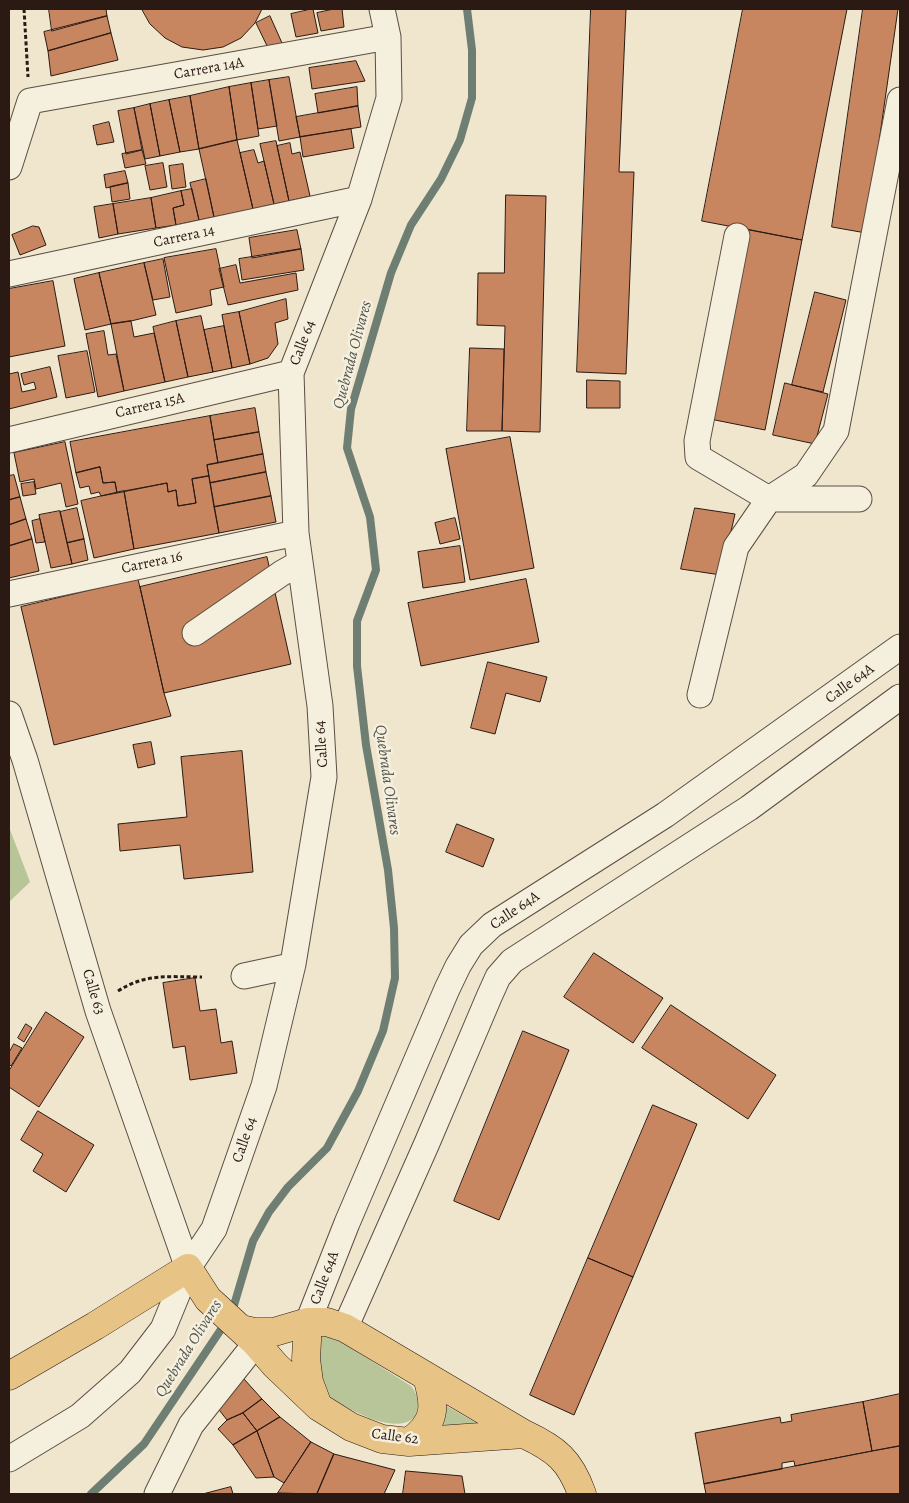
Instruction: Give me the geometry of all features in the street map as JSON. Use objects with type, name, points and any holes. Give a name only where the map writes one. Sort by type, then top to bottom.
[{"type":"main road","name":"Calle 62","points":[[188,1268],[208,1299],[319,1407],[336,1419],[365,1433],[409,1442],[524,1434]]},
{"type":"main road","name":"Calle 64","points":[[9,1376],[95,1326],[188,1268]]},
{"type":"main road","points":[[308,1322],[306,1359],[309,1382],[319,1407]]},
{"type":"main road","points":[[245,1333],[274,1332],[308,1322],[327,1322],[345,1328],[552,1449],[568,1465],[582,1494]]},
{"type":"main road","points":[[409,1442],[420,1434],[432,1416],[431,1396],[427,1377]]},
{"type":"street","name":"Calle 64","points":[[188,1268],[214,1229],[264,1086],[293,964],[324,777],[320,706],[296,533],[291,373],[359,199],[389,98],[388,36],[382,9]]},
{"type":"street","name":"Carrera 14A","points":[[30,101],[388,36]]},
{"type":"street","points":[[700,695],[736,547],[769,499],[806,475],[836,431],[900,100]]},
{"type":"street","points":[[9,167],[30,101]]},
{"type":"street","name":"Carrera 14","points":[[9,274],[359,199]]},
{"type":"street","points":[[737,236],[697,441],[698,457],[769,499],[859,499]]},
{"type":"street","name":"Carrera 15A","points":[[9,440],[291,373]]},
{"type":"street","name":"Carrera 16","points":[[9,594],[296,533]]},
{"type":"street","points":[[195,633],[282,573],[300,563]]},
{"type":"street","name":"Calle 64A","points":[[308,1322],[347,1223],[447,989],[471,945],[492,924],[665,814],[900,647]]},
{"type":"street","points":[[345,1328],[427,1143],[488,997],[498,977],[512,961],[749,808],[900,697]]},
{"type":"street","name":"Calle 63","points":[[9,714],[25,760],[98,1011],[188,1268]]},
{"type":"street","points":[[244,976],[293,964]]},
{"type":"street","points":[[9,1459],[80,1416],[130,1372],[162,1329],[188,1268]]},
{"type":"street","points":[[157,1494],[191,1425],[245,1333]]},
{"type":"path","points":[[24,9],[30,101]]},
{"type":"path","points":[[98,1011],[116,992],[130,983],[153,977],[202,977]]},
{"type":"green space","points":[[9,827],[30,882],[9,902]]},
{"type":"green space","points":[[320,1333],[337,1339],[411,1386],[418,1401],[414,1418],[397,1424],[374,1420],[338,1403],[320,1391],[318,1377]]},
{"type":"green space","points":[[445,1405],[478,1424],[439,1426]]},
{"type":"building","points":[[49,9],[106,9],[107,16],[52,31]]},
{"type":"building","points":[[142,9],[262,9],[255,23],[241,38],[223,47],[203,50],[182,47],[165,38],[150,24]]},
{"type":"building","points":[[313,9],[318,33],[296,37],[291,14]]},
{"type":"building","points":[[342,9],[344,27],[321,31],[317,13]]},
{"type":"building","points":[[591,9],[626,9],[619,172],[634,172],[626,374],[577,372]]},
{"type":"building","points":[[743,9],[847,9],[802,240],[702,221]]},
{"type":"building","points":[[863,9],[898,9],[866,233],[832,227]]},
{"type":"building","points":[[107,16],[111,33],[48,51],[44,32]]},
{"type":"building","points":[[270,16],[282,43],[269,50],[256,23]]},
{"type":"building","points":[[111,33],[118,60],[51,76],[48,51]]},
{"type":"building","points":[[356,61],[365,81],[312,89],[309,68]]},
{"type":"building","points":[[289,77],[300,137],[279,141],[269,80]]},
{"type":"building","points":[[269,80],[277,126],[258,129],[251,83]]},
{"type":"building","points":[[251,83],[259,136],[237,140],[229,87]]},
{"type":"building","points":[[229,87],[237,140],[199,149],[190,96]]},
{"type":"building","points":[[357,87],[358,106],[318,113],[315,94]]},
{"type":"building","points":[[190,96],[199,149],[180,152],[169,100]]},
{"type":"building","points":[[169,100],[180,152],[160,156],[150,104]]},
{"type":"building","points":[[150,104],[160,156],[145,159],[134,108]]},
{"type":"building","points":[[358,106],[361,127],[300,137],[296,117]]},
{"type":"building","points":[[134,108],[142,150],[126,154],[118,111]]},
{"type":"building","points":[[109,122],[114,142],[97,145],[93,126]]},
{"type":"building","points":[[351,129],[354,148],[303,157],[300,137]]},
{"type":"building","points":[[237,140],[253,209],[214,217],[199,149]]},
{"type":"building","points":[[276,141],[289,201],[274,204],[260,144]]},
{"type":"building","points":[[290,143],[292,154],[300,152],[310,196],[289,201],[277,146]]},
{"type":"building","points":[[142,150],[146,164],[125,168],[122,154]]},
{"type":"building","points":[[254,150],[258,163],[264,161],[274,204],[253,209],[240,153]]},
{"type":"building","points":[[163,163],[167,187],[150,190],[145,166]]},
{"type":"building","points":[[183,164],[186,187],[172,189],[169,166]]},
{"type":"building","points":[[125,171],[128,183],[106,188],[104,175]]},
{"type":"building","points":[[206,179],[214,217],[199,220],[190,183]]},
{"type":"building","points":[[128,183],[130,199],[112,202],[110,187]]},
{"type":"building","points":[[192,189],[199,220],[176,225],[173,208],[184,205],[181,191]]},
{"type":"building","points":[[181,191],[184,205],[173,208],[176,225],[156,228],[151,198]]},
{"type":"building","points":[[506,195],[546,196],[540,432],[502,431],[505,326],[477,325],[478,273],[504,273]]},
{"type":"building","points":[[151,198],[156,228],[118,234],[113,204]]},
{"type":"building","points":[[113,204],[118,234],[99,238],[94,207]]},
{"type":"building","points":[[33,226],[39,227],[46,245],[20,255],[12,235]]},
{"type":"building","points":[[746,229],[802,240],[765,430],[710,419]]},
{"type":"building","points":[[297,230],[301,249],[252,258],[249,238]]},
{"type":"building","points":[[216,249],[224,287],[210,290],[212,305],[176,313],[164,258]]},
{"type":"building","points":[[301,249],[304,270],[242,280],[239,259]]},
{"type":"building","points":[[163,259],[170,297],[153,300],[144,263]]},
{"type":"building","points":[[144,263],[156,315],[111,324],[99,273]]},
{"type":"building","points":[[236,265],[240,283],[296,273],[298,290],[228,305],[219,269]]},
{"type":"building","points":[[99,273],[111,324],[85,330],[74,279]]},
{"type":"building","points":[[53,281],[65,346],[9,357],[9,289]]},
{"type":"building","points":[[815,292],[846,300],[823,392],[792,385]]},
{"type":"building","points":[[286,299],[288,319],[275,323],[278,344],[268,358],[250,364],[239,312]]},
{"type":"building","points":[[239,312],[250,364],[232,368],[222,315]]},
{"type":"building","points":[[201,316],[213,372],[188,377],[176,321]]},
{"type":"building","points":[[131,321],[134,337],[154,333],[165,382],[124,391],[111,324]]},
{"type":"building","points":[[176,321],[188,377],[165,382],[153,327]]},
{"type":"building","points":[[224,326],[232,368],[213,372],[204,330]]},
{"type":"building","points":[[104,331],[108,355],[116,354],[124,391],[98,397],[86,334]]},
{"type":"building","points":[[470,348],[504,349],[502,431],[467,431]]},
{"type":"building","points":[[87,351],[95,392],[66,398],[58,356]]},
{"type":"building","points":[[50,367],[57,397],[9,409],[9,374],[18,372],[22,392],[36,389],[34,382],[24,385],[21,374]]},
{"type":"building","points":[[587,380],[620,381],[620,408],[587,408]]},
{"type":"building","points":[[785,383],[828,394],[815,444],[773,435]]},
{"type":"building","points":[[255,408],[259,432],[214,440],[210,416]]},
{"type":"building","points":[[210,416],[218,463],[207,465],[209,476],[192,479],[196,503],[178,506],[176,490],[168,492],[167,483],[117,493],[115,482],[103,483],[100,467],[76,473],[70,442]]},
{"type":"building","points":[[259,432],[263,454],[218,463],[214,440]]},
{"type":"building","points":[[510,437],[534,568],[470,580],[446,449]]},
{"type":"building","points":[[65,442],[78,504],[66,507],[61,483],[36,489],[34,479],[20,482],[14,453]]},
{"type":"building","points":[[263,454],[266,472],[210,483],[207,465]]},
{"type":"building","points":[[100,467],[103,483],[115,482],[117,493],[101,496],[99,492],[91,494],[89,486],[80,488],[76,473]]},
{"type":"building","points":[[266,472],[271,496],[214,507],[210,483]]},
{"type":"building","points":[[14,475],[20,497],[9,500],[9,476]]},
{"type":"building","points":[[209,476],[219,533],[134,549],[124,491],[167,483],[168,492],[176,490],[178,506],[196,503],[192,479]]},
{"type":"building","points":[[34,482],[36,494],[23,496],[21,484]]},
{"type":"building","points":[[124,491],[134,549],[94,558],[81,501]]},
{"type":"building","points":[[271,496],[276,522],[219,533],[214,507]]},
{"type":"building","points":[[20,497],[26,519],[9,525],[9,500]]},
{"type":"building","points":[[77,508],[84,539],[67,543],[60,512]]},
{"type":"building","points":[[695,508],[735,514],[721,575],[681,569]]},
{"type":"building","points":[[60,511],[72,564],[51,568],[39,515]]},
{"type":"building","points":[[455,518],[460,539],[440,544],[435,523]]},
{"type":"building","points":[[26,519],[32,539],[9,546],[9,525]]},
{"type":"building","points":[[40,519],[45,542],[36,543],[32,521]]},
{"type":"building","points":[[32,539],[39,571],[9,578],[9,546]]},
{"type":"building","points":[[84,539],[88,560],[72,564],[67,543]]},
{"type":"building","points":[[460,546],[465,582],[423,588],[418,552]]},
{"type":"building","points":[[267,557],[291,664],[164,693],[140,587]]},
{"type":"building","points":[[138,579],[171,716],[54,745],[21,607]]},
{"type":"building","points":[[526,579],[539,642],[421,666],[408,603]]},
{"type":"building","points":[[488,662],[547,677],[540,702],[506,693],[495,734],[471,728]]},
{"type":"building","points":[[151,742],[155,764],[138,768],[133,745]]},
{"type":"building","points":[[242,751],[253,872],[184,879],[180,845],[120,851],[118,824],[187,817],[181,757]]},
{"type":"building","points":[[457,824],[494,839],[483,867],[446,852]]},
{"type":"building","points":[[594,953],[663,998],[633,1043],[564,997]]},
{"type":"building","points":[[195,978],[200,1011],[216,1009],[221,1043],[232,1041],[237,1073],[190,1080],[185,1046],[173,1048],[163,983]]},
{"type":"building","points":[[671,1005],[776,1075],[748,1119],[642,1048]]},
{"type":"building","points":[[46,1012],[84,1037],[39,1107],[9,1087],[9,1071]]},
{"type":"building","points":[[26,1024],[32,1028],[24,1042],[18,1038]]},
{"type":"building","points":[[523,1031],[569,1050],[499,1220],[454,1201]]},
{"type":"building","points":[[14,1044],[22,1048],[11,1066],[9,1064],[9,1053]]},
{"type":"building","points":[[653,1105],[697,1124],[633,1277],[588,1258]]},
{"type":"building","points":[[38,1111],[94,1145],[66,1192],[33,1171],[43,1154],[21,1140]]},
{"type":"building","points":[[588,1258],[633,1277],[574,1415],[530,1395]]},
{"type":"building","points":[[244,1379],[262,1399],[243,1413],[227,1420],[216,1406]]},
{"type":"building","points":[[900,1394],[900,1446],[872,1451],[863,1402]]},
{"type":"building","points":[[262,1399],[280,1417],[257,1431],[243,1413]]},
{"type":"building","points":[[863,1402],[872,1451],[795,1466],[794,1461],[782,1463],[782,1469],[704,1484],[695,1433],[780,1417],[781,1423],[792,1421],[791,1415]]},
{"type":"building","points":[[243,1413],[257,1431],[233,1445],[218,1429],[227,1420]]},
{"type":"building","points":[[280,1417],[311,1442],[284,1483],[274,1477],[257,1431]]},
{"type":"building","points":[[257,1431],[274,1477],[256,1478],[233,1445]]},
{"type":"building","points":[[311,1442],[334,1454],[317,1494],[278,1493]]},
{"type":"building","points":[[900,1446],[900,1494],[706,1494],[704,1484]]},
{"type":"building","points":[[334,1454],[395,1470],[384,1494],[317,1494]]},
{"type":"building","points":[[406,1471],[462,1476],[465,1494],[403,1494]]},
{"type":"building","points":[[231,1487],[233,1494],[203,1494]]},
{"type":"waterway","name":"Quebrada Olivares","points":[[232,1312],[253,1241],[269,1212],[288,1187],[327,1148],[358,1091],[383,1031],[395,978],[394,928],[388,870],[366,745],[357,666],[357,621],[376,570],[370,517],[347,448],[351,409],[391,273],[411,225],[441,179],[460,140],[472,98],[472,50],[467,9]]},
{"type":"waterway","name":"Quebrada Olivares","points":[[91,1494],[144,1444],[226,1322]]}]
